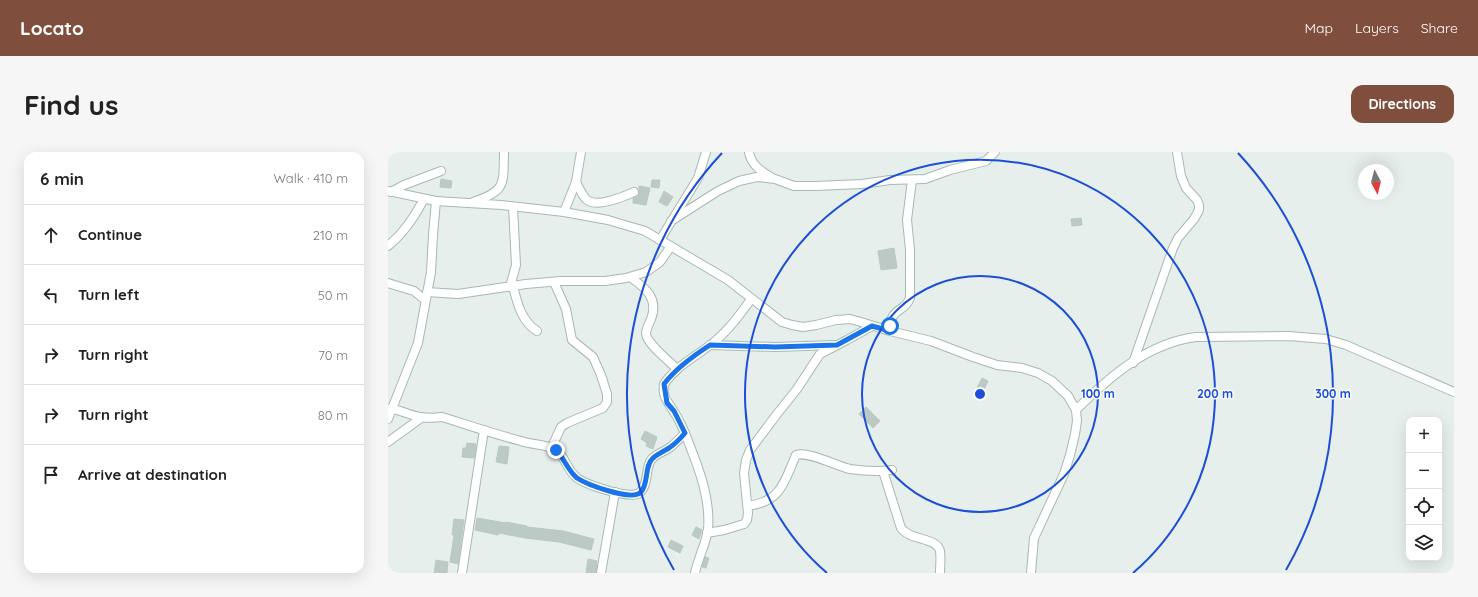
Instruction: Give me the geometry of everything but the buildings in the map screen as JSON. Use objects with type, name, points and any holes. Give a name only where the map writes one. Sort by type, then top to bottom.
[{"type":"street","points":[[469,203],[494,194],[499,188],[502,183],[504,152]]},
{"type":"street","points":[[564,212],[576,182],[581,152]]},
{"type":"street","points":[[660,240],[698,178],[706,152]]},
{"type":"street","points":[[749,152],[750,158],[758,169],[775,179],[794,186],[862,184],[890,180],[925,179],[950,170],[986,161],[995,152]]},
{"type":"street","points":[[1133,363],[1173,248],[1178,238],[1194,219],[1199,210],[1197,200],[1186,188],[1181,176],[1177,152]]},
{"type":"street","points":[[390,191],[442,171]]},
{"type":"street","points":[[671,221],[718,191],[739,181],[757,177],[775,179]]},
{"type":"street","points":[[890,331],[892,317],[896,312],[907,305],[910,298],[910,250],[907,220],[912,180]]},
{"type":"street","points":[[576,182],[586,200],[592,202],[613,200],[634,192]]},
{"type":"street","points":[[390,191],[436,201],[564,212],[614,222],[645,231],[728,280],[750,299],[782,322],[803,327],[836,320],[850,319],[931,341],[973,357],[997,364],[1022,368],[1038,373],[1052,381],[1068,396],[1076,410],[1077,422],[1070,455],[1061,480],[1034,538],[1031,573]]},
{"type":"street","points":[[388,246],[396,240],[411,221],[424,198]]},
{"type":"street","points":[[388,419],[391,404],[418,343],[431,272],[436,201]]},
{"type":"street","points":[[513,207],[516,265],[511,286],[525,320],[537,331]]},
{"type":"street","points":[[388,283],[426,296],[458,294],[511,286],[554,282],[605,281],[630,277],[646,272],[660,262],[670,246]]},
{"type":"street","points":[[630,277],[653,299],[654,312],[646,330],[648,340],[677,368]]},
{"type":"street","points":[[551,449],[561,427],[603,408],[607,402],[607,394],[593,357],[572,340],[566,309],[554,282]]},
{"type":"street","points":[[695,573],[707,533],[708,513],[706,499],[702,480],[685,433],[674,411],[667,403],[664,392],[664,384],[677,368],[710,345],[737,320],[750,299]]},
{"type":"street","points":[[707,533],[744,524],[747,520],[748,506],[744,473],[746,460],[750,450],[798,389],[820,354],[872,326]]},
{"type":"street","points":[[1076,410],[1101,386],[1133,363],[1167,344],[1181,339],[1196,337],[1305,336],[1326,339],[1346,345],[1454,392]]},
{"type":"street","points":[[710,345],[775,347],[837,345]]},
{"type":"street","points":[[391,404],[421,418],[442,418],[522,442],[556,450],[576,477],[605,490],[629,495],[636,495],[640,493],[647,475],[648,466],[652,459],[670,448],[685,433]]},
{"type":"street","points":[[388,442],[421,418]]},
{"type":"street","points":[[462,573],[484,430]]},
{"type":"street","points":[[748,506],[764,502],[772,498],[781,488],[796,455],[799,454],[808,455],[850,469],[883,471],[892,470]]},
{"type":"street","points":[[883,471],[901,528],[904,533],[927,540],[938,547],[940,550],[940,573]]},
{"type":"street","points":[[601,573],[615,492]]},
{"type":"route","points":[[556,450],[576,477],[605,490],[620,494],[636,495],[640,493],[643,488],[648,466],[652,459],[670,448],[685,433],[674,411],[667,403],[664,392],[664,384],[677,368],[702,350],[710,345],[775,347],[837,345],[872,326],[890,331],[890,326]]}]
